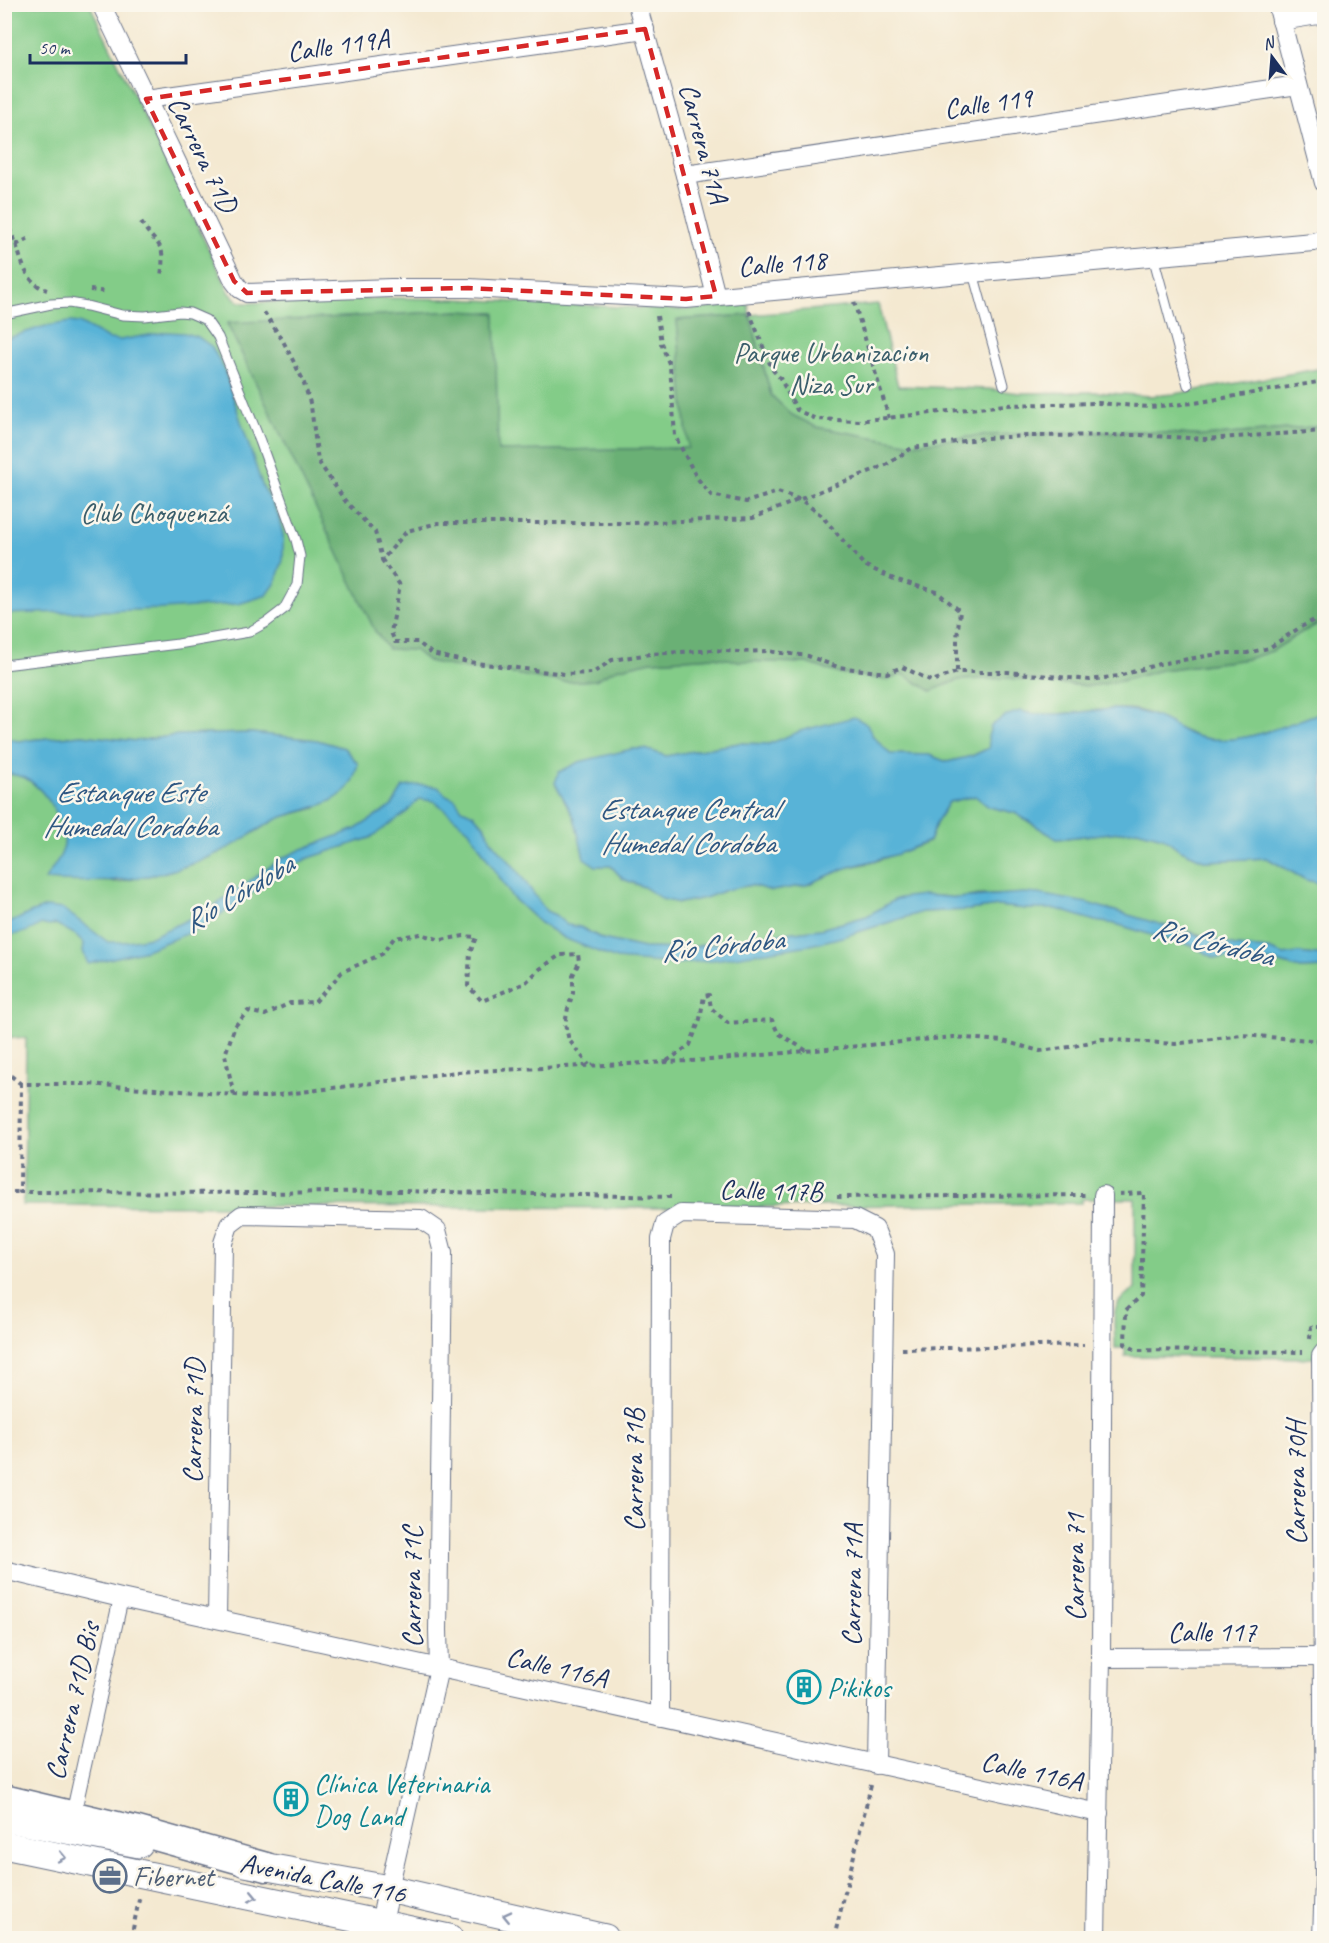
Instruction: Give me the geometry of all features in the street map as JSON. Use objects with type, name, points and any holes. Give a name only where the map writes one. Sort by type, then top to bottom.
[{"type":"highway","points":[[4,1799],[134,1830],[266,1867]]},
{"type":"main road","name":"Avenida Calle 116","points":[[4,1818],[389,1889],[605,1938]]},
{"type":"main road","name":"Avenida Calle 116","points":[[4,1845],[145,1874],[380,1931],[449,1938]]},
{"type":"street","name":"Carrera 71D","points":[[101,4],[234,281],[244,292]]},
{"type":"street","name":"Carrera 71A","points":[[637,4],[716,296]]},
{"type":"street","points":[[1324,14],[1279,13],[1324,183]]},
{"type":"street","name":"Calle 119A","points":[[146,99],[645,29]]},
{"type":"street","name":"Calle 119","points":[[685,175],[1298,85]]},
{"type":"street","name":"Calle 118","points":[[244,292],[251,294],[392,288],[468,288],[686,299],[1313,242],[1324,239]]},
{"type":"street","name":"Carrera 71","points":[[1096,1938],[1101,1658],[1103,1196]]},
{"type":"street","name":"Calle 117B","points":[[665,1224],[681,1214],[855,1219],[875,1229]]},
{"type":"street","name":"Carrera 71D","points":[[217,1619],[223,1243],[229,1225],[242,1215],[421,1219],[437,1230]]},
{"type":"street","name":"Carrera 71B","points":[[660,1717],[661,1239],[665,1224]]},
{"type":"street","name":"Carrera 71A","points":[[875,1229],[885,1254],[876,1765]]},
{"type":"street","name":"Carrera 71C","points":[[380,1931],[439,1668],[443,1253],[437,1230]]},
{"type":"street","name":"Carrera 70H","points":[[1322,1938],[1324,1878],[1321,1356],[1324,1352]]},
{"type":"street","name":"Calle 116A","points":[[4,1570],[121,1598],[1099,1814]]},
{"type":"street","name":"Carrera 71D Bis","points":[[73,1815],[121,1598]]},
{"type":"street","name":"Calle 117","points":[[1101,1658],[1323,1657]]},
{"type":"lane","points":[[1153,256],[1188,385]]},
{"type":"lane","points":[[973,273],[1004,385]]},
{"type":"lane","points":[[4,315],[51,304],[69,303],[122,315],[145,316],[180,312],[190,313],[206,320],[218,337],[260,441],[300,556],[297,585],[284,609],[249,632],[167,645],[4,665]]},
{"type":"path","points":[[4,221],[14,238],[21,262],[32,279],[39,287],[52,290]]},
{"type":"path","points":[[141,222],[162,249],[164,259],[161,276]]},
{"type":"path","points":[[16,244],[31,237]]},
{"type":"path","points":[[848,284],[889,418]]},
{"type":"path","points":[[87,289],[107,292]]},
{"type":"path","points":[[271,307],[261,308],[283,341],[303,380],[311,406],[318,461],[346,502],[375,532],[382,560],[400,585],[391,632],[395,642],[418,642],[432,654],[468,662],[565,675],[593,673],[612,660],[650,654],[714,650],[766,651],[808,656],[838,667],[887,674],[902,666],[932,681],[957,672],[1008,672],[1090,680],[1119,676],[1159,664],[1269,648],[1324,615]]},
{"type":"path","points":[[739,310],[749,309]]},
{"type":"path","points":[[648,314],[666,315]]},
{"type":"path","points":[[656,314],[661,343],[670,366],[675,436],[704,487],[711,495],[746,502],[778,492],[801,500],[821,515],[864,565],[894,579],[937,592],[960,611],[957,672]]},
{"type":"path","points":[[382,560],[407,531],[438,523],[633,523],[753,518],[886,465],[912,448],[933,445],[986,438],[1028,436],[1139,435],[1204,439],[1324,431]]},
{"type":"path","points":[[234,1095],[225,1055],[235,1026],[248,1011],[265,1015],[291,1003],[315,1002],[342,972],[382,954],[394,938],[420,934],[441,940],[476,936],[470,953],[468,986],[482,1001],[525,983],[560,955],[578,954],[579,962],[573,975],[573,993],[565,1024],[569,1040],[590,1065]]},
{"type":"path","points":[[666,1062],[690,1045],[700,1019],[704,996],[709,995],[711,1008],[728,1023],[772,1020],[778,1033],[807,1051]]},
{"type":"path","points":[[88,1084],[263,1097],[457,1072],[666,1062],[954,1037],[1003,1041],[1040,1051],[1102,1039],[1175,1044],[1241,1035],[1324,1041]]},
{"type":"path","points":[[4,1070],[21,1084]]},
{"type":"path","points":[[4,1192],[20,1192]]},
{"type":"path","points":[[884,1350],[1101,1345]]},
{"type":"path","points":[[834,1938],[876,1765]]},
{"type":"path","points":[[131,1938],[145,1874]]},
{"type":"highlighted area","points":[[645,29],[716,296],[686,299],[468,288],[247,293],[234,281],[146,99]]},
{"type":"green space","name":"Club Choquenzá","points":[[5,5],[90,5],[230,293],[238,301],[245,303],[392,298],[456,299],[683,310],[748,304],[750,315],[677,320],[688,448],[498,451],[459,311],[227,324],[388,649],[414,650],[428,661],[465,669],[502,672],[564,682],[595,680],[616,669],[651,661],[714,657],[740,661],[807,663],[837,673],[888,680],[903,673],[931,691],[958,680],[1009,678],[1090,686],[1121,681],[1161,670],[1247,659],[1272,651],[1324,621],[1324,713],[1256,735],[1224,740],[1208,739],[1185,732],[1155,716],[1130,709],[1061,714],[1020,711],[989,748],[972,756],[947,762],[929,755],[890,754],[872,735],[867,724],[769,744],[739,743],[666,756],[645,749],[632,749],[555,783],[574,817],[596,866],[611,866],[623,879],[644,887],[662,899],[679,903],[751,885],[772,891],[806,885],[846,868],[874,862],[929,842],[937,821],[949,802],[976,796],[989,807],[1015,813],[1057,839],[1137,830],[1163,837],[1179,849],[1206,861],[1267,858],[1306,880],[1324,884],[1324,956],[1298,953],[1284,955],[1268,949],[1235,946],[1109,909],[1038,894],[980,895],[958,898],[940,896],[887,906],[867,916],[821,929],[769,935],[735,943],[706,944],[688,949],[644,948],[603,939],[580,927],[567,925],[546,911],[510,863],[505,885],[512,897],[540,923],[564,938],[695,962],[858,932],[922,912],[998,906],[1027,909],[1057,908],[1095,921],[1116,924],[1179,941],[1215,958],[1246,958],[1281,963],[1301,969],[1324,968],[1324,1338],[1316,1350],[1315,1358],[1125,1356],[1125,1348],[1115,1348],[1116,1307],[1126,1295],[1135,1289],[1135,1199],[1082,1199],[1082,1203],[673,1208],[22,1205],[26,1038],[4,1037],[5,773],[22,777],[34,784],[49,801],[61,822],[65,843],[63,852],[45,880],[119,882],[196,863],[230,847],[278,818],[316,808],[358,764],[344,748],[317,740],[251,733],[179,735],[136,741],[82,735],[17,741],[5,738]]},
{"type":"green space","name":"Parque Urbanizacion Niza Sur","points":[[878,304],[898,386],[988,389],[1020,393],[1096,392],[1149,396],[1174,394],[1324,368],[1324,426],[1205,436],[1140,431],[985,435],[912,444],[816,427],[792,415],[771,395],[750,315]]},
{"type":"green space","points":[[459,311],[495,313],[498,451],[688,448],[677,320],[750,315],[771,395],[792,415],[816,427],[912,444],[985,435],[1140,431],[1205,436],[1324,426],[1324,621],[1272,651],[1247,659],[1161,670],[1121,681],[1090,686],[1009,678],[958,680],[931,691],[903,674],[888,680],[837,673],[807,663],[740,661],[714,657],[651,661],[616,669],[595,680],[564,682],[502,672],[465,669],[428,661],[414,650],[388,649],[375,631],[227,323]]},
{"type":"water","points":[[69,322],[79,323],[108,339],[120,340],[167,332],[184,333],[198,337],[212,347],[224,370],[262,485],[278,515],[283,535],[283,560],[275,584],[267,595],[238,604],[5,614],[5,339],[42,327]]},
{"type":"water","name":"Estanque Central Humedal Cordoba","points":[[1112,709],[1150,714],[1187,733],[1211,739],[1242,738],[1324,713],[1324,884],[1306,880],[1267,858],[1206,861],[1179,849],[1163,837],[1137,830],[1057,839],[1015,813],[989,807],[975,796],[949,802],[937,821],[929,841],[898,854],[846,868],[806,885],[772,891],[751,885],[679,903],[662,899],[644,887],[623,879],[611,866],[596,866],[584,858],[574,817],[555,783],[559,772],[579,762],[632,749],[645,749],[666,756],[739,743],[769,744],[800,731],[854,717],[867,724],[872,735],[890,754],[929,755],[947,762],[972,756],[989,748],[988,737],[991,726],[1005,716],[1020,711],[1033,714],[1061,714]]},
{"type":"water","name":"Estanque Este Humedal Cordoba","points":[[251,733],[317,740],[344,748],[358,764],[353,779],[339,796],[330,801],[273,821],[228,848],[184,867],[139,878],[93,881],[45,880],[62,852],[63,832],[55,811],[42,792],[25,778],[5,773],[5,738],[18,741],[82,735],[136,741],[179,735]]},
{"type":"water","name":"Río Córdoba","points":[[420,785],[438,787],[484,825],[491,840],[516,869],[546,911],[567,925],[580,927],[602,939],[644,948],[688,949],[706,944],[735,943],[769,935],[821,929],[867,916],[896,899],[907,897],[923,895],[958,898],[1024,893],[1087,903],[1235,946],[1268,949],[1284,955],[1298,953],[1324,956],[1324,968],[1301,969],[1281,963],[1246,958],[1215,958],[1179,941],[1116,924],[1095,921],[1057,909],[998,906],[922,912],[810,945],[721,959],[675,964],[616,959],[564,938],[540,923],[512,897],[469,830],[434,801],[419,799],[407,812],[370,838],[306,859],[191,932],[146,950],[88,964],[83,951],[84,943],[76,935],[56,924],[49,926],[41,924],[24,932],[5,935],[5,922],[12,922],[46,907],[63,909],[108,942],[151,937],[208,910],[281,859],[356,829],[392,806],[403,787]]},
{"type":"place","name":"Pikikos","points":[[804,1687]]},
{"type":"place","name":"Clínica Veterinaria Dog Land","points":[[291,1799]]},
{"type":"place","name":"Fibernet","points":[[110,1876]]}]
